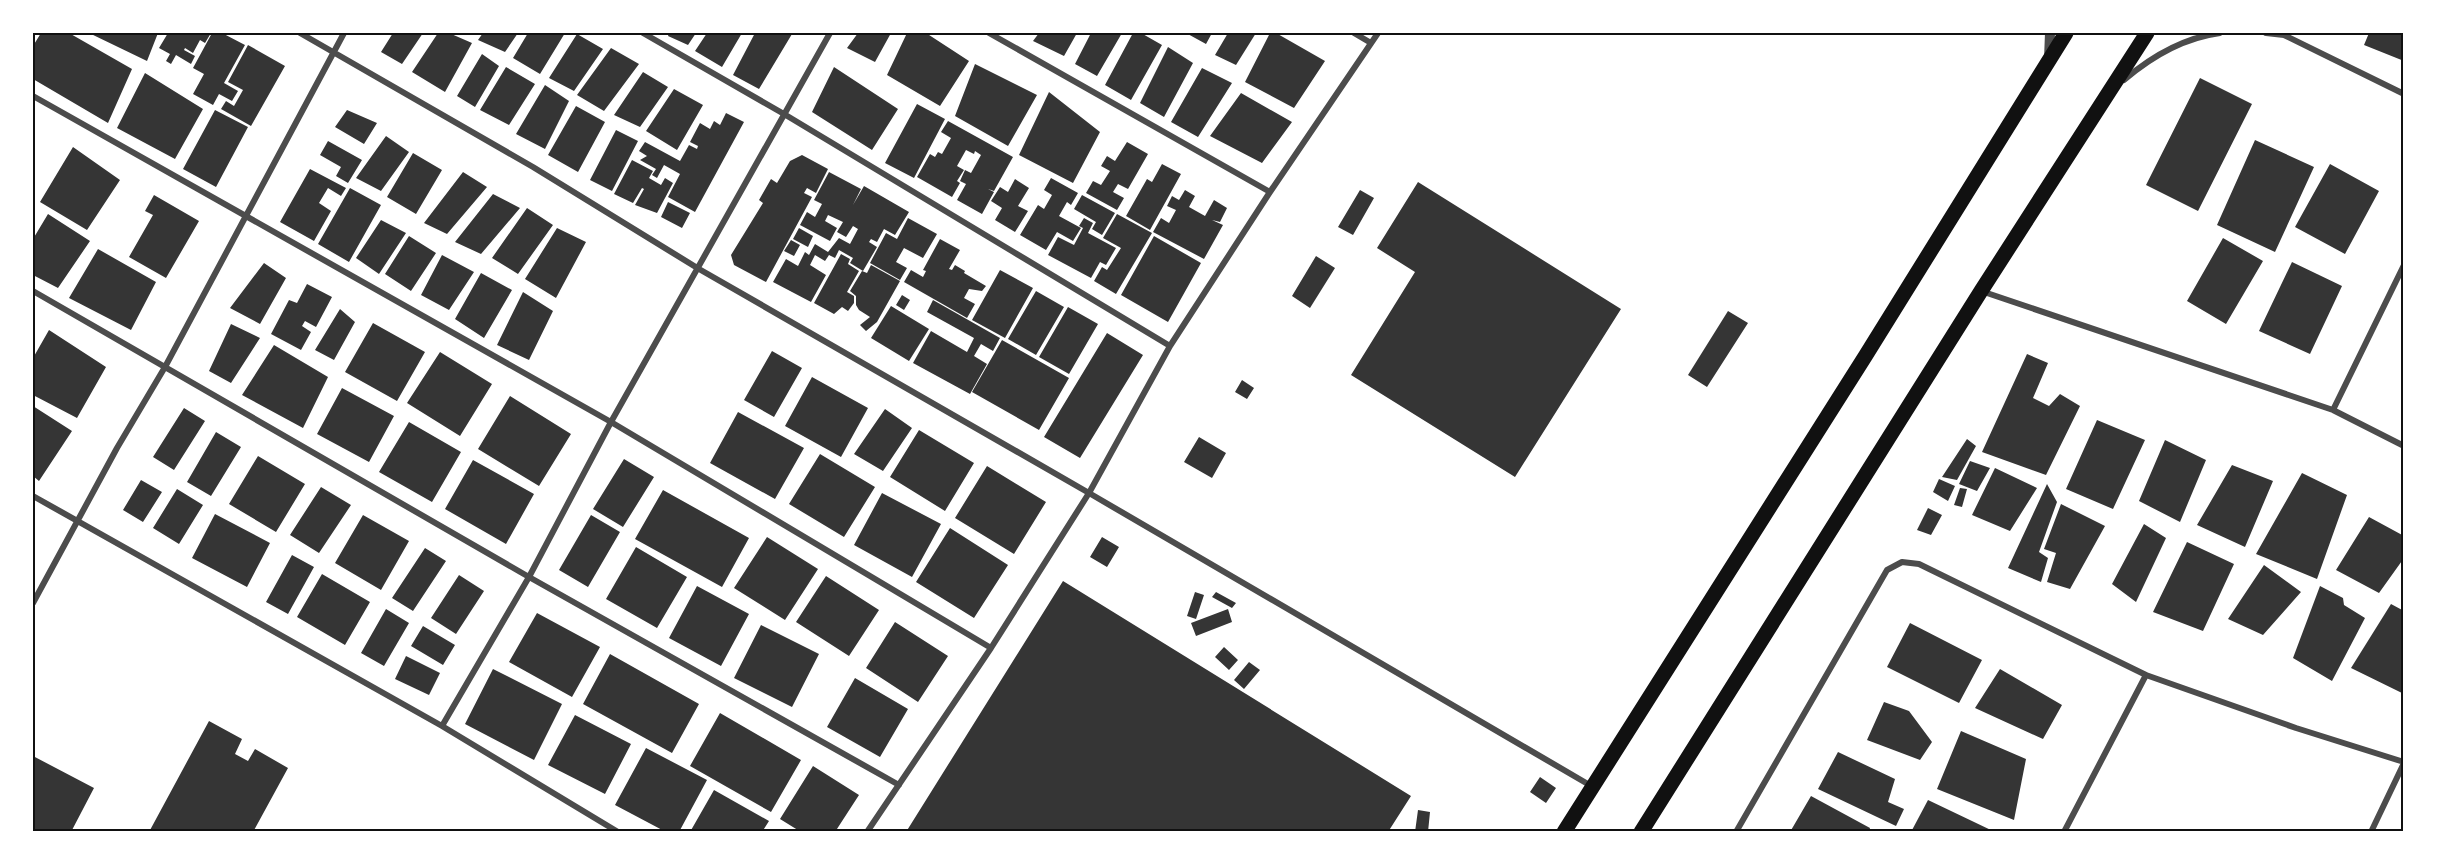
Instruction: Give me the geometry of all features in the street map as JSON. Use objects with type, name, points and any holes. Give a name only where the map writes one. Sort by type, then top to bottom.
[{"type":"main road","points":[[1563,832],[1866,355],[2066,33]]},
{"type":"main road","points":[[1641,832],[1981,291],[2147,33]]},
{"type":"street","points":[[300,33],[534,167],[699,269],[1593,787]]},
{"type":"street","points":[[33,603],[117,448],[165,367],[344,33]]},
{"type":"street","points":[[643,33],[784,114],[1170,346]]},
{"type":"street","points":[[442,726],[530,577],[612,422],[830,33]]},
{"type":"street","points":[[989,33],[1270,192]]},
{"type":"street","points":[[1354,33],[1371,43]]},
{"type":"street","points":[[867,832],[991,648],[1089,493],[1170,346],[1270,192],[1378,33]]},
{"type":"street","points":[[2049,59],[2050,33]]},
{"type":"street","points":[[2108,94],[2140,66],[2171,47],[2220,33]]},
{"type":"street","points":[[2266,33],[2283,34],[2404,94]]},
{"type":"street","points":[[33,96],[612,422],[991,648]]},
{"type":"street","points":[[2333,410],[2404,265]]},
{"type":"street","points":[[33,291],[530,577],[899,785]]},
{"type":"street","points":[[1981,291],[2333,410],[2404,446]]},
{"type":"street","points":[[33,496],[442,726],[618,832]]},
{"type":"street","points":[[1736,832],[1887,570],[1902,562],[1919,564],[2146,675],[2404,763],[2371,832]]},
{"type":"street","points":[[2064,832],[2146,675]]},
{"type":"building","points":[[41,33],[69,33],[132,69],[108,123],[33,79],[33,46]]},
{"type":"building","points":[[89,33],[158,33],[147,61]]},
{"type":"building","points":[[168,33],[211,33],[205,43],[200,40],[193,53],[185,48],[184,50],[195,56],[191,64],[176,55],[171,64],[166,61],[170,54],[159,48]]},
{"type":"building","points":[[212,33],[222,33],[245,45],[224,83],[238,91],[232,101],[219,94],[213,105],[193,94],[204,74],[193,68]]},
{"type":"building","points":[[393,33],[423,33],[402,64],[381,52]]},
{"type":"building","points":[[438,33],[449,33],[472,43],[445,92],[412,72]]},
{"type":"building","points":[[483,33],[518,33],[505,52],[478,40]]},
{"type":"building","points":[[528,33],[565,33],[540,74],[513,58]]},
{"type":"building","points":[[669,33],[696,33],[688,45],[668,36]]},
{"type":"building","points":[[707,33],[742,33],[722,67],[695,51]]},
{"type":"building","points":[[755,33],[792,34],[759,89],[733,75]]},
{"type":"building","points":[[858,33],[891,33],[875,62],[847,48]]},
{"type":"building","points":[[907,33],[926,33],[969,61],[940,106],[887,75]]},
{"type":"building","points":[[1039,33],[1077,33],[1064,56],[1033,41]]},
{"type":"building","points":[[1091,33],[1122,33],[1097,76],[1075,64]]},
{"type":"building","points":[[1133,33],[1141,33],[1162,45],[1131,100],[1105,85]]},
{"type":"building","points":[[1186,33],[1212,33],[1206,44]]},
{"type":"building","points":[[1228,33],[1256,33],[1236,65],[1215,55]]},
{"type":"building","points":[[1270,33],[1276,33],[1325,61],[1294,108],[1245,82]]},
{"type":"building","points":[[2369,33],[2404,33],[2404,61],[2364,45]]},
{"type":"building","points":[[577,34],[603,49],[574,91],[549,78]]},
{"type":"building","points":[[248,45],[285,66],[251,126],[221,109],[226,101],[234,106],[243,90],[228,82]]},
{"type":"building","points":[[1168,47],[1193,63],[1164,117],[1140,103]]},
{"type":"building","points":[[611,48],[639,64],[604,111],[577,95]]},
{"type":"building","points":[[482,54],[499,66],[475,107],[457,96]]},
{"type":"building","points":[[975,64],[1037,95],[1008,146],[955,116]]},
{"type":"building","points":[[506,67],[535,84],[509,125],[480,110]]},
{"type":"building","points":[[834,67],[898,109],[872,150],[812,112]]},
{"type":"building","points":[[1202,68],[1232,83],[1198,137],[1171,122]]},
{"type":"building","points":[[643,72],[668,87],[640,127],[614,115]]},
{"type":"building","points":[[145,73],[203,109],[175,159],[117,128]]},
{"type":"building","points":[[2200,78],[2252,104],[2198,211],[2146,185]]},
{"type":"building","points":[[545,85],[569,101],[545,149],[516,134]]},
{"type":"building","points":[[674,89],[703,105],[677,150],[646,131]]},
{"type":"building","points":[[1049,92],[1100,132],[1073,183],[1019,155]]},
{"type":"building","points":[[1241,93],[1292,122],[1262,163],[1210,136]]},
{"type":"building","points":[[917,104],[945,119],[914,178],[885,163]]},
{"type":"building","points":[[576,106],[605,122],[578,172],[548,155]]},
{"type":"building","points":[[215,110],[248,127],[216,187],[183,169]]},
{"type":"building","points":[[347,110],[377,123],[364,144],[335,127]]},
{"type":"building","points":[[726,113],[744,122],[695,212],[668,197],[680,174],[664,165],[657,178],[652,175],[656,169],[640,160],[647,156],[639,151],[645,142],[680,161],[689,145],[697,149],[698,146],[690,142],[700,123],[710,129],[714,121],[720,125]]},
{"type":"building","points":[[948,121],[1013,157],[994,191],[988,189],[994,192],[982,214],[957,200],[966,184],[960,181],[965,170],[971,173],[981,155],[975,151],[974,154],[966,150],[957,166],[964,170],[957,181],[960,183],[952,197],[917,177],[930,154],[935,157],[938,152],[942,154],[951,138],[941,132]]},
{"type":"building","points":[[616,130],[638,141],[612,191],[590,180]]},
{"type":"building","points":[[386,136],[409,152],[381,191],[356,178]]},
{"type":"building","points":[[2255,140],[2314,167],[2275,252],[2217,225]]},
{"type":"building","points":[[328,141],[362,160],[348,183],[336,176],[341,167],[320,155]]},
{"type":"building","points":[[1127,142],[1148,154],[1128,189],[1118,184],[1113,192],[1124,198],[1117,210],[1086,193],[1093,181],[1101,185],[1110,171],[1101,166],[1107,156],[1115,161]]},
{"type":"building","points":[[73,147],[120,180],[87,230],[40,202]]},
{"type":"building","points":[[413,153],[442,170],[416,214],[387,197]]},
{"type":"building","points":[[802,155],[828,169],[816,193],[807,188],[804,193],[812,197],[766,282],[734,265],[731,255],[763,203],[759,200],[771,179],[777,183],[790,161]]},
{"type":"building","points":[[632,160],[653,171],[649,178],[661,185],[665,178],[673,183],[657,213],[635,205],[644,189],[642,188],[633,203],[614,194]]},
{"type":"building","points":[[1162,164],[1181,174],[1150,230],[1126,216],[1147,179],[1152,182]]},
{"type":"building","points":[[2330,164],[2379,191],[2345,254],[2295,227]]},
{"type":"building","points":[[310,169],[346,188],[341,196],[328,188],[319,203],[331,211],[314,241],[280,222]]},
{"type":"building","points":[[463,172],[487,187],[447,234],[424,223]]},
{"type":"building","points":[[829,172],[861,189],[853,205],[864,186],[909,212],[895,235],[884,229],[877,242],[871,239],[869,242],[877,247],[863,271],[850,263],[853,258],[839,250],[835,258],[829,255],[825,261],[815,255],[810,265],[826,275],[811,302],[773,282],[786,259],[798,266],[805,252],[809,255],[815,244],[828,252],[839,238],[850,244],[858,229],[853,226],[846,237],[837,232],[843,222],[828,215],[825,221],[837,228],[830,241],[800,225],[807,212],[815,217],[822,204],[814,200]]},
{"type":"building","points":[[1051,178],[1078,193],[1071,205],[1067,202],[1059,216],[1081,228],[1073,241],[1057,232],[1046,250],[1020,235],[1038,205],[1044,209],[1052,195],[1044,190]]},
{"type":"building","points":[[1015,179],[1029,188],[1018,206],[1028,211],[1015,232],[995,220],[1002,208],[991,201],[1000,187],[1008,192]]},
{"type":"building","points":[[1418,182],[1621,309],[1515,477],[1351,375],[1415,272],[1377,248]]},
{"type":"building","points":[[350,188],[381,205],[349,262],[318,244]]},
{"type":"building","points":[[1185,190],[1195,196],[1189,207],[1205,216],[1214,200],[1227,208],[1220,222],[1212,220],[1223,225],[1204,259],[1153,232],[1161,218],[1169,223],[1176,210],[1167,206],[1172,196],[1179,200]]},
{"type":"building","points":[[1360,190],[1374,198],[1353,235],[1338,227]]},
{"type":"building","points":[[493,194],[520,208],[481,254],[455,242]]},
{"type":"building","points":[[154,195],[199,221],[166,278],[129,257],[153,215],[145,211]]},
{"type":"building","points":[[1082,195],[1115,213],[1102,235],[1092,229],[1096,222],[1074,209]]},
{"type":"building","points":[[668,202],[690,213],[682,228],[661,217]]},
{"type":"building","points":[[527,208],[553,225],[518,274],[492,258]]},
{"type":"building","points":[[48,214],[90,241],[58,288],[33,275],[33,239]]},
{"type":"building","points":[[1117,214],[1152,233],[1116,294],[1094,281],[1102,267],[1107,270],[1121,248],[1103,238]]},
{"type":"building","points":[[908,218],[937,234],[923,258],[904,248],[896,262],[907,268],[900,280],[870,263],[886,233],[897,239]]},
{"type":"building","points":[[1084,218],[1093,223],[1088,233],[1116,248],[1106,265],[1100,262],[1091,278],[1048,255],[1058,237],[1074,245],[1083,228],[1079,226]]},
{"type":"building","points":[[381,220],[406,233],[379,274],[356,258]]},
{"type":"building","points":[[557,228],[586,242],[556,298],[525,279]]},
{"type":"building","points":[[799,228],[813,236],[808,247],[793,239]]},
{"type":"building","points":[[409,236],[436,253],[411,291],[385,274]]},
{"type":"building","points":[[1154,236],[1201,263],[1168,322],[1121,295]]},
{"type":"building","points":[[2223,238],[2263,261],[2226,324],[2187,301]]},
{"type":"building","points":[[940,239],[960,250],[949,269],[952,270],[955,265],[986,286],[982,291],[969,289],[964,298],[975,304],[967,318],[904,282],[911,270],[923,277],[926,271],[923,270]]},
{"type":"building","points":[[791,240],[800,245],[794,256],[784,251]]},
{"type":"building","points":[[98,249],[156,282],[131,330],[69,298]]},
{"type":"building","points":[[841,254],[850,259],[848,264],[859,271],[847,292],[854,296],[854,303],[848,311],[842,307],[834,314],[814,303]]},
{"type":"building","points":[[442,255],[474,272],[449,310],[421,295]]},
{"type":"building","points":[[1316,256],[1335,268],[1310,308],[1292,296]]},
{"type":"building","points":[[2292,262],[2342,286],[2310,354],[2259,331]]},
{"type":"building","points":[[264,263],[286,278],[260,324],[230,308]]},
{"type":"building","points":[[871,265],[900,281],[877,322],[866,331],[860,325],[870,317],[859,310],[856,305],[856,296],[850,291],[862,271],[867,273]]},
{"type":"building","points":[[1000,270],[1033,288],[1005,338],[972,320]]},
{"type":"building","points":[[481,273],[512,290],[484,338],[455,319]]},
{"type":"building","points":[[307,284],[332,297],[316,327],[305,321],[302,326],[311,332],[301,350],[271,334],[289,300],[297,303]]},
{"type":"building","points":[[1036,291],[1064,307],[1036,355],[1008,339]]},
{"type":"building","points":[[523,292],[553,311],[529,360],[497,345]]},
{"type":"building","points":[[902,295],[910,300],[904,310],[896,305]]},
{"type":"building","points":[[933,300],[1000,338],[993,351],[981,344],[974,356],[987,364],[970,394],[913,363],[931,331],[967,352],[974,338],[927,312]]},
{"type":"building","points":[[891,306],[929,329],[909,361],[871,338]]},
{"type":"building","points":[[1068,307],[1098,324],[1069,374],[1039,357]]},
{"type":"building","points":[[340,309],[355,322],[334,360],[315,350]]},
{"type":"building","points":[[1728,311],[1748,323],[1707,387],[1688,375]]},
{"type":"building","points":[[373,323],[425,352],[397,401],[345,372]]},
{"type":"building","points":[[231,324],[260,338],[231,383],[209,371]]},
{"type":"building","points":[[49,330],[106,367],[77,418],[33,395],[33,358]]},
{"type":"building","points":[[1107,333],[1143,355],[1080,458],[1044,437]]},
{"type":"building","points":[[1002,340],[1069,378],[1039,430],[972,392]]},
{"type":"building","points":[[274,345],[328,377],[303,428],[242,395]]},
{"type":"building","points":[[772,351],[802,368],[774,417],[744,400]]},
{"type":"building","points":[[440,352],[492,384],[460,436],[407,403]]},
{"type":"building","points":[[2027,354],[2048,363],[2033,398],[2049,406],[2060,394],[2080,406],[2046,475],[1982,452]]},
{"type":"building","points":[[812,377],[868,408],[841,457],[785,426]]},
{"type":"building","points":[[1242,380],[1254,388],[1247,399],[1235,392]]},
{"type":"building","points":[[342,388],[394,416],[369,462],[317,434]]},
{"type":"building","points":[[510,396],[571,434],[539,486],[478,449]]},
{"type":"building","points":[[33,406],[72,431],[39,481],[33,476]]},
{"type":"building","points":[[184,408],[205,421],[174,470],[153,457]]},
{"type":"building","points":[[885,409],[912,428],[883,471],[854,454]]},
{"type":"building","points":[[738,412],[804,448],[775,499],[710,463]]},
{"type":"building","points":[[2097,420],[2145,440],[2113,509],[2066,489]]},
{"type":"building","points":[[409,422],[461,452],[432,502],[379,472]]},
{"type":"building","points":[[919,430],[974,463],[945,511],[890,477]]},
{"type":"building","points":[[216,432],[241,447],[211,496],[187,482]]},
{"type":"building","points":[[1199,437],[1226,453],[1212,478],[1184,462]]},
{"type":"building","points":[[1967,439],[1976,446],[1957,480],[1942,477]]},
{"type":"building","points":[[2165,440],[2206,460],[2180,522],[2139,501]]},
{"type":"building","points":[[820,454],[875,487],[844,537],[789,504]]},
{"type":"building","points":[[258,456],[305,484],[276,532],[229,504]]},
{"type":"building","points":[[624,459],[654,477],[623,527],[593,509]]},
{"type":"building","points":[[473,460],[534,494],[506,544],[445,509]]},
{"type":"building","points":[[1970,461],[1990,468],[1977,491],[1959,484]]},
{"type":"building","points":[[2232,465],[2273,481],[2245,547],[2197,525]]},
{"type":"building","points":[[987,466],[1046,502],[1014,554],[955,518]]},
{"type":"building","points":[[1995,468],[2037,488],[2010,531],[1972,515]]},
{"type":"building","points":[[2302,473],[2347,495],[2317,579],[2256,554]]},
{"type":"building","points":[[1939,479],[1955,486],[1948,501],[1933,492]]},
{"type":"building","points":[[141,480],[162,492],[143,522],[123,510]]},
{"type":"building","points":[[2047,484],[2057,502],[2039,552],[2048,558],[2041,582],[2008,568]]},
{"type":"building","points":[[321,487],[351,505],[319,553],[290,535]]},
{"type":"building","points":[[1960,488],[1967,489],[1962,507],[1954,505]]},
{"type":"building","points":[[177,489],[203,505],[179,544],[153,528]]},
{"type":"building","points":[[663,490],[749,538],[722,587],[635,539]]},
{"type":"building","points":[[882,493],[941,524],[912,577],[854,545]]},
{"type":"building","points":[[2061,504],[2105,526],[2070,589],[2047,582],[2056,553],[2044,549]]},
{"type":"building","points":[[1928,508],[1942,515],[1931,535],[1917,530]]},
{"type":"building","points":[[215,514],[270,543],[247,587],[192,558]]},
{"type":"building","points":[[363,515],[409,541],[381,590],[335,563]]},
{"type":"building","points":[[591,515],[620,532],[588,587],[559,570]]},
{"type":"building","points":[[2369,517],[2404,536],[2404,558],[2379,593],[2336,570]]},
{"type":"building","points":[[2144,524],[2166,538],[2136,602],[2112,584]]},
{"type":"building","points":[[950,528],[1008,565],[974,618],[916,582]]},
{"type":"building","points":[[767,537],[818,569],[785,620],[734,588]]},
{"type":"building","points":[[1102,537],[1119,547],[1107,567],[1090,557]]},
{"type":"building","points":[[2187,542],[2234,564],[2203,631],[2153,612]]},
{"type":"building","points":[[636,547],[687,577],[657,628],[606,599]]},
{"type":"building","points":[[425,548],[446,561],[413,611],[392,598]]},
{"type":"building","points":[[292,555],[314,567],[288,614],[266,602]]},
{"type":"building","points":[[2264,565],[2301,592],[2263,635],[2228,619]]},
{"type":"building","points":[[322,574],[370,602],[345,645],[297,617]]},
{"type":"building","points":[[459,575],[484,591],[456,634],[431,618]]},
{"type":"building","points":[[826,576],[879,610],[849,656],[796,622]]},
{"type":"building","points":[[1063,581],[1411,796],[1388,832],[906,832]]},
{"type":"building","points":[[697,586],[749,614],[721,666],[669,638]]},
{"type":"building","points":[[2320,586],[2343,598],[2344,605],[2365,618],[2332,681],[2293,658]]},
{"type":"building","points":[[1195,592],[1204,595],[1196,619],[1187,616]]},
{"type":"building","points":[[1216,592],[1236,603],[1232,608],[1212,597]]},
{"type":"building","points":[[2391,604],[2404,611],[2404,694],[2351,668]]},
{"type":"building","points":[[386,609],[409,623],[384,666],[361,653]]},
{"type":"building","points":[[1228,609],[1232,622],[1196,636],[1191,623]]},
{"type":"building","points":[[537,613],[600,647],[572,697],[509,662]]},
{"type":"building","points":[[895,622],[948,656],[918,702],[866,668]]},
{"type":"building","points":[[1910,623],[1982,660],[1959,703],[1887,667]]},
{"type":"building","points":[[761,625],[819,654],[792,707],[734,678]]},
{"type":"building","points":[[423,626],[455,645],[443,665],[411,646]]},
{"type":"building","points":[[1224,647],[1238,660],[1229,670],[1215,657]]},
{"type":"building","points":[[610,654],[699,704],[672,753],[583,704]]},
{"type":"building","points":[[406,656],[440,673],[429,695],[395,679]]},
{"type":"building","points":[[1249,662],[1260,670],[1244,689],[1234,680]]},
{"type":"building","points":[[493,669],[562,704],[534,760],[465,724]]},
{"type":"building","points":[[2000,669],[2062,705],[2043,739],[1975,708]]},
{"type":"building","points":[[855,678],[908,709],[880,757],[827,727]]},
{"type":"building","points":[[1884,702],[1909,711],[1932,742],[1920,760],[1867,740]]},
{"type":"building","points":[[720,713],[801,760],[771,812],[690,766]]},
{"type":"building","points":[[575,715],[631,744],[605,794],[548,765]]},
{"type":"building","points":[[209,721],[242,739],[235,754],[248,761],[255,749],[288,768],[253,832],[149,832]]},
{"type":"building","points":[[1961,731],[2026,759],[2014,820],[1937,789]]},
{"type":"building","points":[[646,748],[707,780],[679,832],[666,832],[615,805]]},
{"type":"building","points":[[1838,752],[1895,779],[1888,802],[1904,809],[1896,826],[1818,789]]},
{"type":"building","points":[[33,756],[94,788],[71,832],[33,832]]},
{"type":"building","points":[[813,766],[859,795],[835,832],[801,832],[780,819]]},
{"type":"building","points":[[1540,777],[1556,788],[1546,803],[1530,792]]},
{"type":"building","points":[[714,790],[769,821],[762,832],[690,832]]},
{"type":"building","points":[[1811,796],[1870,828],[1869,832],[1790,832]]},
{"type":"building","points":[[1928,800],[1995,832],[1911,832]]},
{"type":"building","points":[[1418,810],[1430,812],[1428,832],[1415,832]]}]
